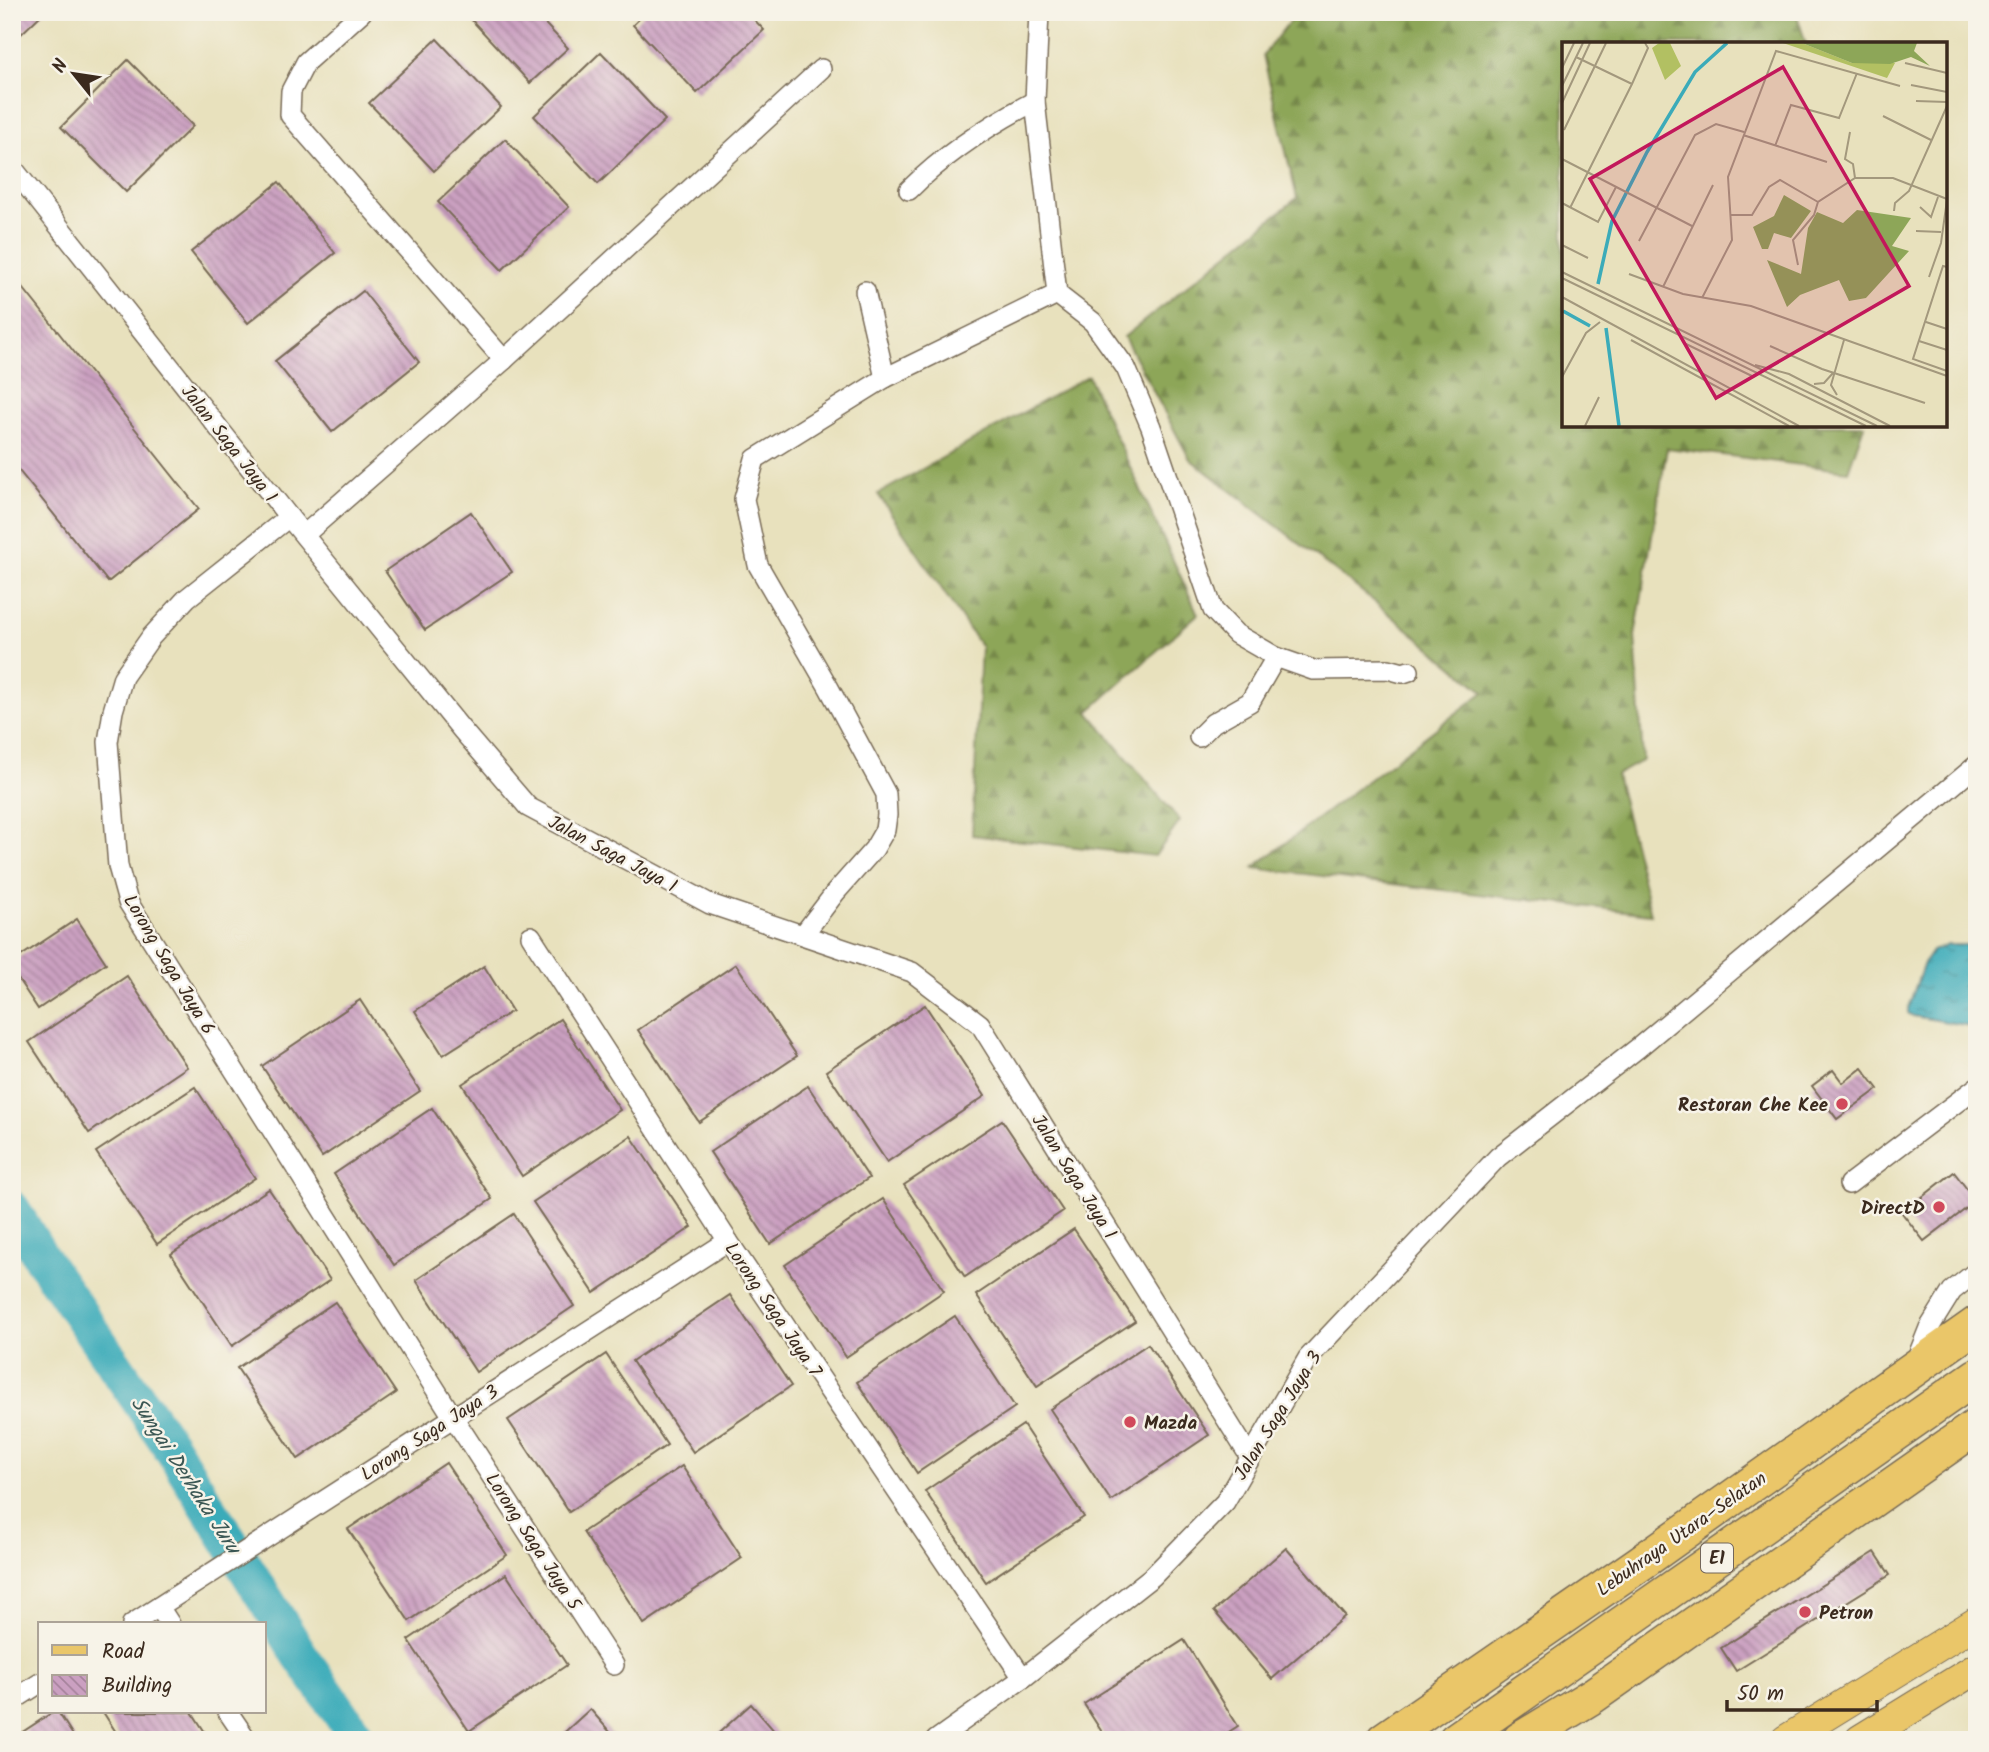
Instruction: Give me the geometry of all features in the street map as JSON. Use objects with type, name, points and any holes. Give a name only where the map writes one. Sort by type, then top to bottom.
[{"type":"highway","name":"Lebuhraya Utara–Selatan","points":[[1384,1740],[1639,1564],[1977,1324]]},
{"type":"highway","name":"E1","points":[[1456,1740],[1977,1376]]},
{"type":"highway","points":[[1520,1740],[1594,1695],[1977,1426]]},
{"type":"main road","points":[[1786,1740],[1977,1622]]},
{"type":"main road","points":[[1860,1740],[1977,1668]]},
{"type":"street","points":[[362,12],[306,62],[291,91],[290,115],[505,360]]},
{"type":"street","points":[[1039,12],[1035,101],[1057,294],[1093,322],[1126,369],[1151,427],[1213,610],[1236,634],[1276,657],[1313,670],[1409,671]]},
{"type":"street","points":[[304,535],[505,360],[821,69]]},
{"type":"street","points":[[909,190],[947,156],[1011,113],[1035,101]]},
{"type":"street","name":"Jalan Saga Jaya 1","points":[[12,167],[289,517],[528,807],[710,904],[912,972],[980,1024],[1250,1457]]},
{"type":"street","points":[[865,291],[885,378]]},
{"type":"street","points":[[803,935],[874,849],[885,830],[886,794],[758,565],[744,499],[755,459],[885,378],[1057,294]]},
{"type":"street","name":"Lorong Saga Jaya 6","points":[[289,517],[187,598],[150,637],[124,677],[113,711],[108,742],[118,866],[128,902],[453,1417]]},
{"type":"street","points":[[1199,737],[1213,723],[1250,702],[1276,657]]},
{"type":"street","name":"Jalan Saga Jaya 3","points":[[936,1740],[1023,1678],[1153,1576],[1225,1502],[1308,1358],[1498,1157],[1638,1048],[1977,765]]},
{"type":"street","name":"Lorong Saga Jaya 7","points":[[531,936],[727,1241],[1023,1678]]},
{"type":"street","points":[[1849,1184],[1977,1087]]},
{"type":"street","name":"Lorong Saga Jaya 3","points":[[135,1622],[727,1241]]},
{"type":"street","points":[[1914,1367],[1929,1328],[1952,1291],[1977,1271]]},
{"type":"street","name":"Lorong Saga Jaya 5","points":[[453,1417],[614,1665]]},
{"type":"street","points":[[159,1607],[169,1622]]},
{"type":"street","points":[[12,1701],[38,1684]]},
{"type":"street","points":[[229,1714],[247,1740]]},
{"type":"green space","points":[[1297,12],[1796,12],[1805,42],[1562,42],[1562,427],[1863,427],[1848,471],[1667,448],[1635,636],[1643,760],[1616,775],[1651,914],[1253,868],[1484,692],[1365,594],[1190,459],[1124,337],[1297,198],[1263,55]]},
{"type":"green space","points":[[1088,376],[1198,614],[1088,712],[1180,821],[1155,856],[972,835],[981,647],[878,494]]},
{"type":"water","points":[[1948,945],[1977,945],[1977,1027],[1908,1013],[1924,963],[1932,951]]},
{"type":"building","points":[[12,12],[44,12],[15,40],[12,36]]},
{"type":"building","points":[[470,12],[534,12],[568,48],[530,83],[467,15]]},
{"type":"building","points":[[646,12],[747,12],[764,30],[697,93],[633,25]]},
{"type":"building","points":[[437,39],[501,107],[434,171],[369,103]]},
{"type":"building","points":[[601,52],[665,120],[598,184],[534,116]]},
{"type":"building","points":[[128,60],[193,126],[126,192],[61,127]]},
{"type":"building","points":[[505,139],[569,207],[502,270],[438,202]]},
{"type":"building","points":[[279,182],[335,253],[248,323],[191,252]]},
{"type":"building","points":[[12,274],[199,509],[108,582],[12,462]]},
{"type":"building","points":[[363,291],[419,362],[332,432],[275,361]]},
{"type":"building","points":[[471,512],[512,572],[425,630],[385,571]]},
{"type":"building","points":[[77,919],[106,963],[38,1009],[12,970],[12,962]]},
{"type":"building","points":[[736,964],[797,1056],[699,1122],[638,1030]]},
{"type":"building","points":[[484,966],[512,1011],[443,1055],[415,1011]]},
{"type":"building","points":[[127,976],[187,1067],[89,1133],[29,1042]]},
{"type":"building","points":[[360,1000],[420,1091],[322,1157],[262,1066]]},
{"type":"building","points":[[925,1005],[985,1096],[887,1162],[826,1071]]},
{"type":"building","points":[[560,1019],[620,1110],[522,1176],[462,1084]]},
{"type":"building","name":"Restoran Che Kee","points":[[1862,1068],[1878,1089],[1837,1119],[1812,1086],[1833,1070],[1843,1083]]},
{"type":"building","points":[[808,1086],[869,1178],[770,1244],[710,1152]]},
{"type":"building","points":[[195,1087],[255,1178],[157,1244],[96,1152]]},
{"type":"building","points":[[432,1108],[492,1199],[394,1265],[334,1174]]},
{"type":"building","points":[[1002,1120],[1063,1211],[965,1277],[904,1185]]},
{"type":"building","points":[[631,1136],[692,1227],[594,1293],[533,1202]]},
{"type":"building","name":"DirectD","points":[[1954,1172],[1976,1201],[1924,1241],[1902,1213]]},
{"type":"building","points":[[269,1189],[330,1280],[232,1346],[171,1254]]},
{"type":"building","points":[[883,1199],[944,1291],[846,1357],[785,1265]]},
{"type":"building","points":[[514,1214],[574,1306],[476,1372],[416,1280]]},
{"type":"building","points":[[1074,1229],[1135,1321],[1037,1386],[976,1295]]},
{"type":"building","points":[[730,1295],[791,1386],[693,1452],[632,1361]]},
{"type":"building","points":[[335,1302],[396,1393],[298,1459],[237,1368]]},
{"type":"building","points":[[955,1316],[1015,1407],[917,1473],[857,1382]]},
{"type":"building","name":"Mazda","points":[[1148,1344],[1209,1435],[1111,1501],[1050,1409]]},
{"type":"building","points":[[606,1354],[667,1445],[569,1512],[508,1420]]},
{"type":"building","points":[[1023,1425],[1084,1517],[986,1582],[925,1491]]},
{"type":"building","points":[[446,1463],[507,1555],[409,1621],[348,1529]]},
{"type":"building","points":[[682,1466],[742,1558],[644,1624],[583,1532]]},
{"type":"building","points":[[1286,1548],[1345,1616],[1272,1679],[1214,1611]]},
{"type":"building","name":"Petron","points":[[1875,1552],[1890,1575],[1736,1671],[1721,1648]]},
{"type":"building","points":[[506,1574],[567,1665],[469,1731],[408,1640]]},
{"type":"building","points":[[1184,1640],[1238,1726],[1216,1740],[1107,1740],[1084,1704]]},
{"type":"building","points":[[751,1704],[782,1740],[711,1740]]},
{"type":"building","points":[[590,1709],[617,1740],[556,1740]]},
{"type":"building","points":[[50,1714],[59,1714],[76,1740],[18,1740],[21,1733]]},
{"type":"building","points":[[104,1714],[193,1714],[210,1740],[121,1740]]},
{"type":"waterway","name":"Sungai Derhaka Juru","points":[[12,1209],[42,1259],[169,1444],[300,1655],[359,1740]]},
{"type":"place","name":"Restoran Che Kee","points":[[1842,1104]]},
{"type":"place","name":"DirectD","points":[[1939,1207]]},
{"type":"place","name":"Mazda","points":[[1130,1422]]},
{"type":"place","name":"Petron","points":[[1805,1612]]}]
